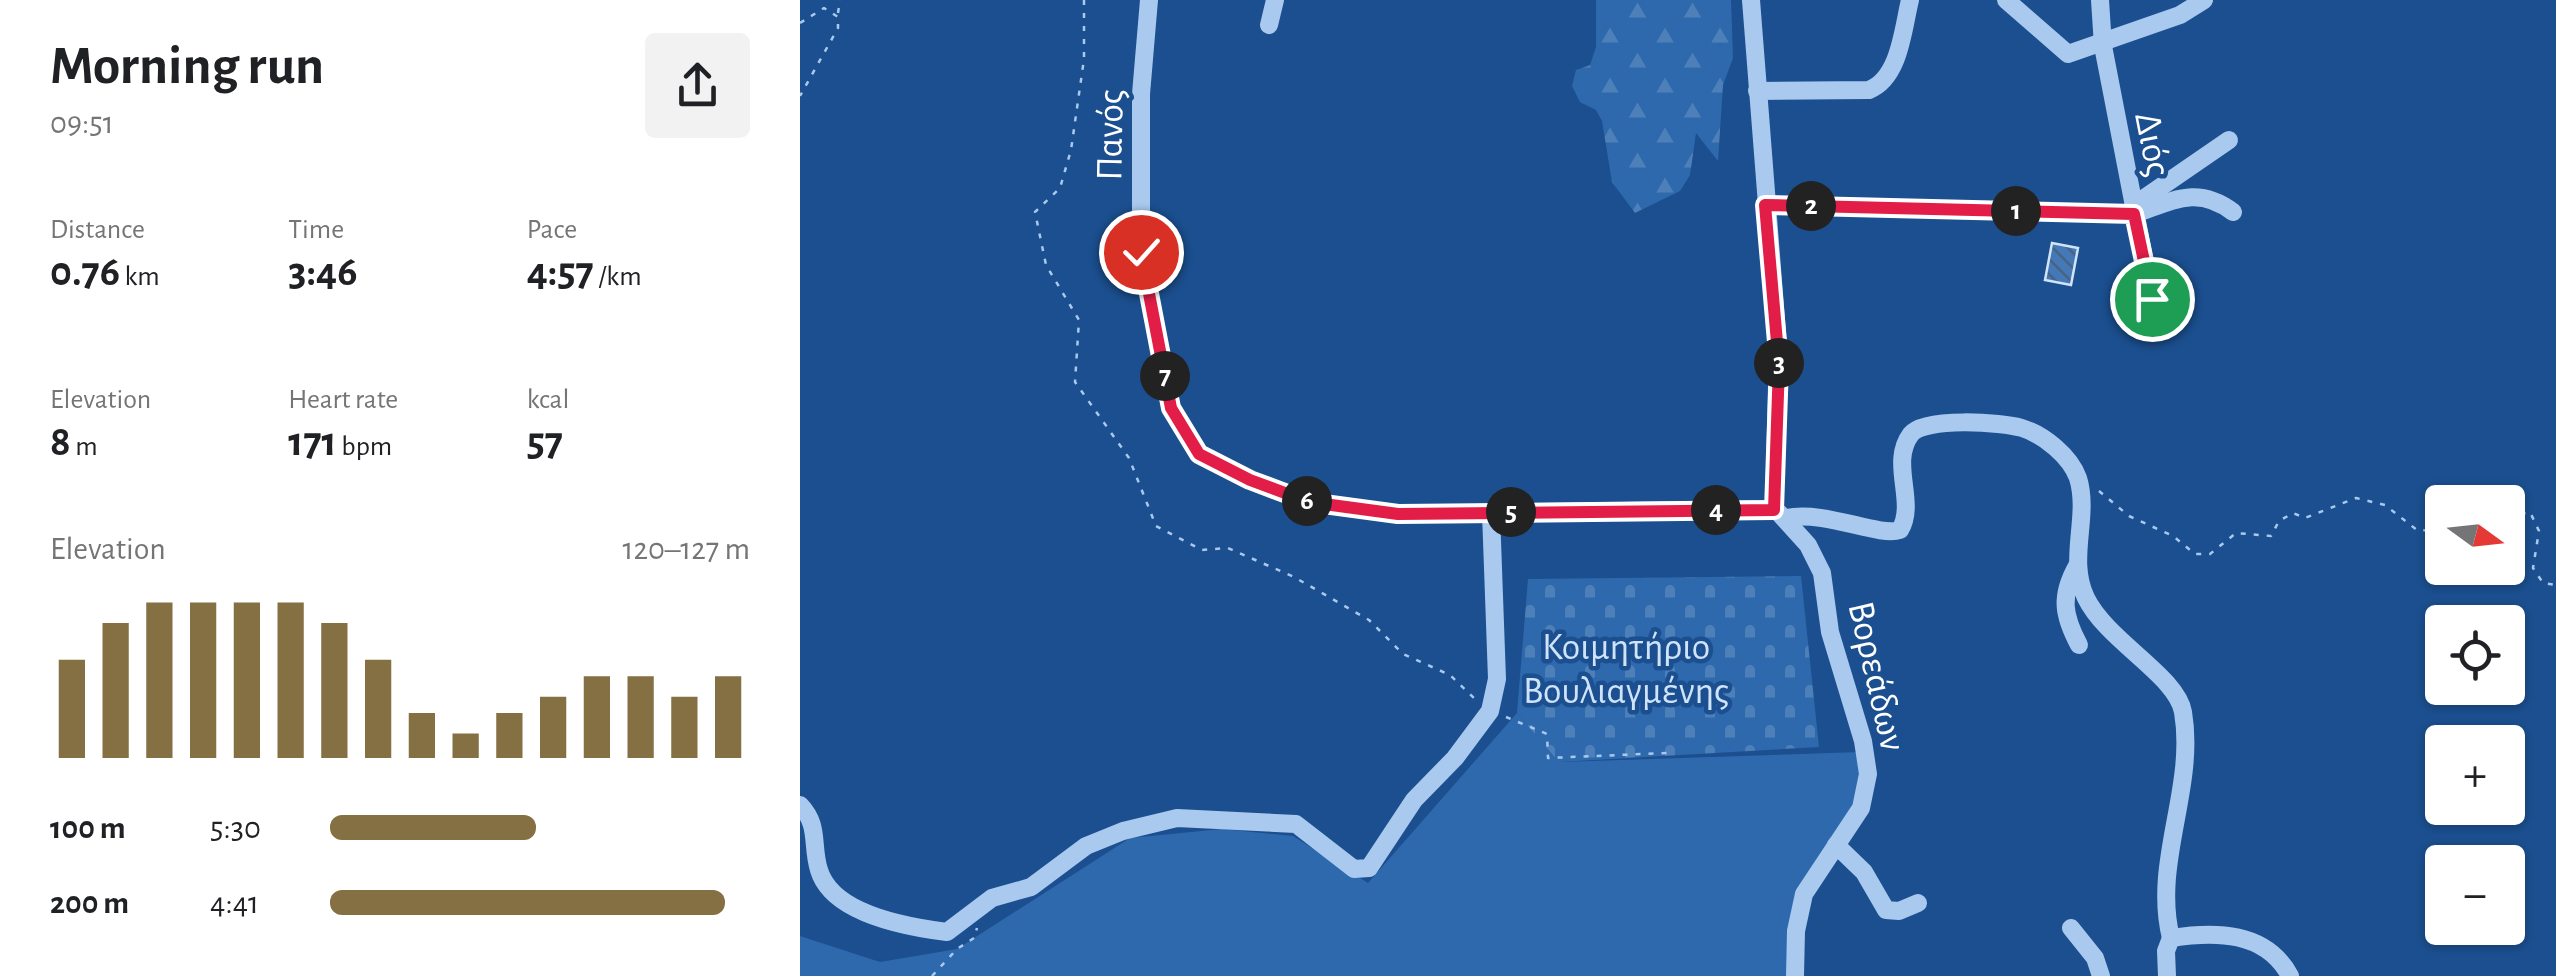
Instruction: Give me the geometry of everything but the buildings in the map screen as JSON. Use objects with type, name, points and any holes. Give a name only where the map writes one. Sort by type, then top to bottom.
[{"type":"street","name":"Πανός","points":[[1149,0],[1141,94],[1141,252],[1171,408],[1199,454],[1250,480],[1309,502],[1398,514],[1780,514],[1824,516],[1888,532],[1900,530],[1906,516],[1904,451],[1911,435],[1934,423],[2024,429],[2064,456],[2079,486]]},
{"type":"street","points":[[1269,24],[1276,0]]},
{"type":"street","points":[[1751,0],[1779,365],[1780,514]]},
{"type":"street","points":[[1758,91],[1870,90],[1880,86],[1891,72],[1910,0]]},
{"type":"street","points":[[2006,0],[2058,50],[2068,54],[2102,46],[2180,15],[2204,0]]},
{"type":"street","name":"Διός","points":[[2100,0],[2102,46],[2152,299]]},
{"type":"street","points":[[2134,210],[2229,140]]},
{"type":"street","points":[[1765,205],[2134,210],[2189,196],[2214,198],[2233,212]]},
{"type":"street","points":[[2079,486],[2077,566],[2085,597],[2136,659],[2179,695],[2183,712],[2186,772],[2164,901],[2180,938]]},
{"type":"street","points":[[800,805],[814,819],[819,872],[830,892],[853,906],[948,932],[992,898],[1031,887],[1086,846],[1123,830],[1176,818],[1296,824],[1354,869],[1369,868],[1414,800],[1477,733],[1490,710],[1497,679],[1491,513]]},
{"type":"street","name":"Βορεάδων","points":[[1780,514],[1808,545],[1822,573],[1830,632],[1867,754],[1864,801],[1807,886],[1795,976]]},
{"type":"street","points":[[2077,566],[2064,598],[2064,610],[2079,646]]},
{"type":"street","points":[[1836,845],[1864,872],[1886,910],[1898,911],[1918,902]]},
{"type":"street","points":[[2071,928],[2095,958],[2101,976]]},
{"type":"street","points":[[2167,976],[2166,950],[2180,938],[2243,937],[2263,945],[2290,976]]},
{"type":"path","points":[[800,96],[838,28],[840,0]]},
{"type":"path","points":[[800,23],[824,8],[838,17]]},
{"type":"path","points":[[2079,486],[2116,501],[2128,516],[2173,536],[2195,554],[2210,554],[2236,533],[2271,536],[2279,521],[2293,513],[2305,518],[2356,498],[2384,505],[2417,530],[2425,530]]},
{"type":"path","points":[[2525,513],[2530,512],[2539,531],[2533,568],[2543,583],[2556,585]]},
{"type":"path","points":[[1490,710],[1547,734],[1548,758],[1668,753]]},
{"type":"path","points":[[932,976],[957,949],[974,938],[978,907]]},
{"type":"green space","points":[[1596,0],[1731,0],[1733,58],[1723,85],[1718,161],[1696,133],[1690,175],[1680,191],[1635,213],[1612,182],[1602,121],[1596,110],[1580,102],[1572,86],[1576,70],[1590,65],[1596,47]]},
{"type":"green space","name":"Κοιμητήριο Βουλιαγμένης","points":[[1801,576],[1819,747],[1559,762],[1517,713],[1528,579]]},
{"type":"green space","points":[[1517,713],[1560,762],[1861,752],[1859,801],[1802,885],[1793,976],[800,976],[800,936],[880,962],[957,949],[1130,838],[1222,829],[1293,836],[1368,883]]},
{"type":"route","points":[[1141,252],[1171,408],[1199,454],[1250,480],[1309,502],[1398,514],[1774,510],[1779,365],[1765,205],[2134,214],[2152,299]]}]
